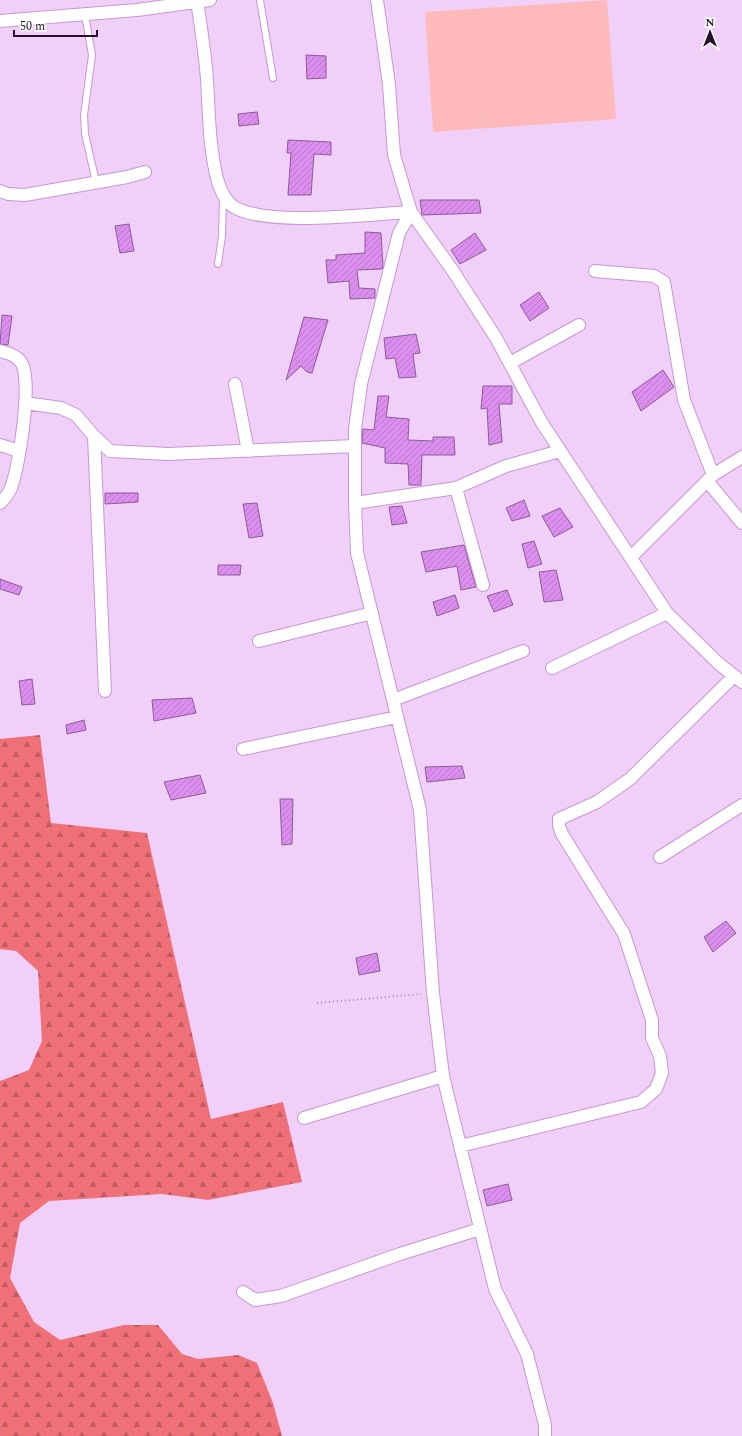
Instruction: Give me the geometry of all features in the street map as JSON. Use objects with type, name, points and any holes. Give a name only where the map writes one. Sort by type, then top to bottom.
[{"type":"street","points":[[0,21],[85,14],[137,5],[210,0]]},
{"type":"street","points":[[377,0],[389,84],[394,155],[411,212],[453,271],[496,338],[542,423],[667,613],[718,663],[738,679],[630,779],[597,802],[560,819],[559,826],[562,834],[618,922],[630,949],[652,1020],[652,1038],[660,1056],[662,1073],[656,1089],[641,1102],[460,1146]]},
{"type":"street","points":[[197,1],[206,73],[211,143],[218,182],[223,195],[233,206],[253,215],[294,218],[411,212]]},
{"type":"street","points":[[0,191],[8,194],[25,195],[145,172]]},
{"type":"street","points":[[411,212],[399,233],[361,384],[355,446],[357,552],[420,810],[433,992],[443,1076],[495,1289],[527,1354],[545,1425],[545,1436]]},
{"type":"street","points":[[595,271],[654,276],[664,282],[684,400],[710,479],[742,523]]},
{"type":"street","points":[[510,363],[579,325]]},
{"type":"street","points":[[0,351],[14,355],[21,361],[26,382],[19,451],[11,490],[0,503]]},
{"type":"street","points":[[235,384],[248,450]]},
{"type":"street","points":[[25,403],[61,408],[76,415],[94,436],[110,450],[168,454],[355,446]]},
{"type":"street","points":[[94,436],[104,691]]},
{"type":"street","points":[[0,445],[19,451]]},
{"type":"street","points":[[355,503],[456,488],[506,466],[560,451]]},
{"type":"street","points":[[631,557],[710,479],[742,457]]},
{"type":"street","points":[[456,488],[483,585]]},
{"type":"street","points":[[259,641],[372,613]]},
{"type":"street","points":[[552,668],[667,613]]},
{"type":"street","points":[[393,700],[523,651]]},
{"type":"street","points":[[243,749],[397,717]]},
{"type":"street","points":[[660,858],[742,805]]},
{"type":"street","points":[[304,1118],[443,1076]]},
{"type":"street","points":[[243,1292],[254,1300],[281,1296],[400,1254],[480,1229]]},
{"type":"lane","points":[[260,0],[273,78]]},
{"type":"lane","points":[[85,14],[92,55],[84,115],[85,134],[96,182]]},
{"type":"lane","points":[[218,264],[222,236],[223,195]]},
{"type":"path","points":[[317,1003],[433,992]]},
{"type":"green space","points":[[40,735],[51,823],[147,833],[211,1119],[283,1102],[302,1182],[208,1200],[162,1194],[49,1201],[20,1223],[10,1278],[34,1322],[60,1340],[124,1325],[158,1325],[182,1354],[198,1359],[238,1355],[257,1363],[273,1403],[282,1436],[0,1436],[0,1081],[29,1070],[42,1041],[38,971],[16,951],[0,949],[0,739]]},
{"type":"shaded area","points":[[607,0],[616,119],[433,132],[425,12]]},
{"type":"building","points":[[306,55],[326,56],[326,78],[307,79]]},
{"type":"building","points":[[257,112],[259,124],[239,126],[238,114]]},
{"type":"building","points":[[288,140],[331,142],[331,155],[314,154],[311,195],[288,195],[291,153],[287,153]]},
{"type":"building","points":[[420,200],[479,200],[481,213],[422,215]]},
{"type":"building","points":[[129,224],[134,251],[120,253],[115,226]]},
{"type":"building","points":[[365,232],[381,233],[383,266],[382,269],[357,270],[359,288],[375,289],[375,298],[350,299],[349,281],[328,283],[326,260],[336,260],[336,255],[365,253]]},
{"type":"building","points":[[475,233],[486,250],[460,264],[451,250]]},
{"type":"building","points":[[539,292],[549,308],[530,321],[520,305]]},
{"type":"building","points":[[2,315],[12,316],[8,345],[0,344]]},
{"type":"building","points":[[304,317],[328,320],[312,373],[307,372],[301,366],[286,380]]},
{"type":"building","points":[[416,334],[420,353],[413,354],[416,377],[399,378],[395,358],[386,359],[384,338]]},
{"type":"building","points":[[663,370],[674,387],[641,411],[632,392]]},
{"type":"building","points":[[483,386],[512,386],[512,404],[499,404],[502,442],[489,445],[487,408],[481,409]]},
{"type":"building","points":[[378,396],[389,396],[386,417],[409,419],[408,440],[433,441],[433,437],[454,437],[455,455],[422,455],[421,485],[409,485],[408,464],[385,463],[385,448],[362,443],[363,429],[374,430]]},
{"type":"building","points":[[105,493],[138,493],[138,502],[105,504]]},
{"type":"building","points":[[524,500],[530,516],[512,521],[506,508]]},
{"type":"building","points":[[257,503],[263,536],[249,538],[243,504]]},
{"type":"building","points":[[402,506],[407,523],[392,525],[389,507]]},
{"type":"building","points":[[560,508],[573,527],[554,537],[542,516]]},
{"type":"building","points":[[534,541],[542,564],[528,568],[522,544]]},
{"type":"building","points":[[464,545],[476,587],[461,590],[457,566],[426,572],[421,552]]},
{"type":"building","points":[[218,565],[241,565],[240,575],[218,575]]},
{"type":"building","points":[[556,570],[563,600],[544,602],[539,572]]},
{"type":"building","points":[[0,579],[22,587],[19,595],[0,589]]},
{"type":"building","points":[[507,590],[513,605],[494,612],[487,596]]},
{"type":"building","points":[[455,595],[459,608],[437,616],[433,602]]},
{"type":"building","points":[[32,679],[35,704],[22,705],[19,681]]},
{"type":"building","points":[[192,698],[196,713],[154,721],[152,700]]},
{"type":"building","points":[[84,720],[86,730],[67,734],[66,725]]},
{"type":"building","points":[[462,766],[465,778],[427,782],[425,767]]},
{"type":"building","points":[[200,775],[206,793],[171,800],[164,782]]},
{"type":"building","points":[[280,799],[293,799],[292,844],[282,845]]},
{"type":"building","points":[[726,921],[736,933],[713,952],[704,937]]},
{"type":"building","points":[[377,953],[380,971],[359,975],[356,958]]},
{"type":"building","points":[[508,1184],[512,1200],[487,1206],[483,1190]]}]
